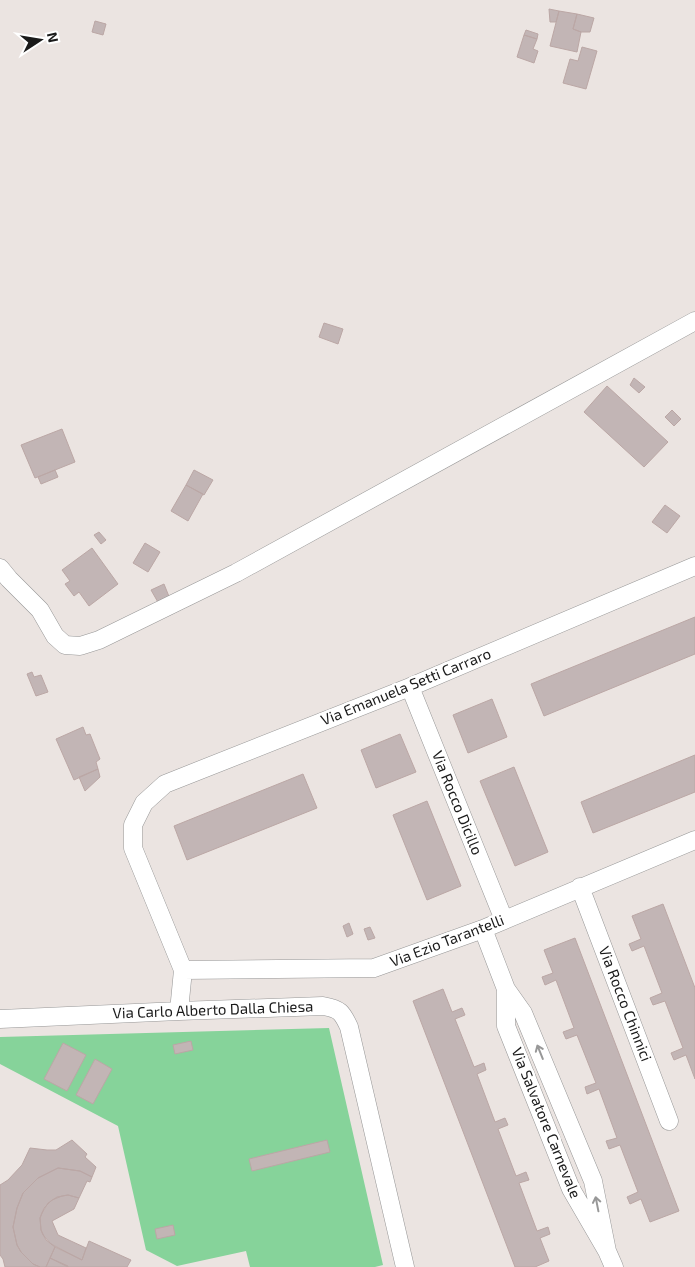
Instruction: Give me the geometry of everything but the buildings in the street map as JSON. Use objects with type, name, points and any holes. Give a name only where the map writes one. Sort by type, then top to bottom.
[{"type":"street","points":[[0,568],[40,610],[55,636],[65,645],[80,646],[98,640],[236,573],[695,321]]},
{"type":"street","name":"Via Emanuela Setti Carraro","points":[[183,970],[133,848],[133,825],[144,803],[165,784],[410,686],[695,566]]},
{"type":"street","name":"Via Rocco Dicillo","points":[[410,686],[504,920]]},
{"type":"street","name":"Via Ezio Tarantelli","points":[[183,970],[374,968],[482,929],[695,840]]},
{"type":"street","name":"Via Rocco Chinnici","points":[[580,888],[669,1121]]},
{"type":"street","name":"Via Salvatore Carnevale","points":[[482,929],[506,989],[524,1013],[593,1181],[610,1259]]},
{"type":"street","points":[[179,1011],[183,970]]},
{"type":"street","name":"Via Carlo Alberto Dalla Chiesa","points":[[0,1019],[323,1006],[333,1008],[343,1014],[350,1027],[405,1267]]},
{"type":"green space","points":[[329,1028],[383,1265],[375,1267],[250,1267],[246,1251],[177,1266],[146,1250],[118,1126],[0,1064],[0,1037]]}]
